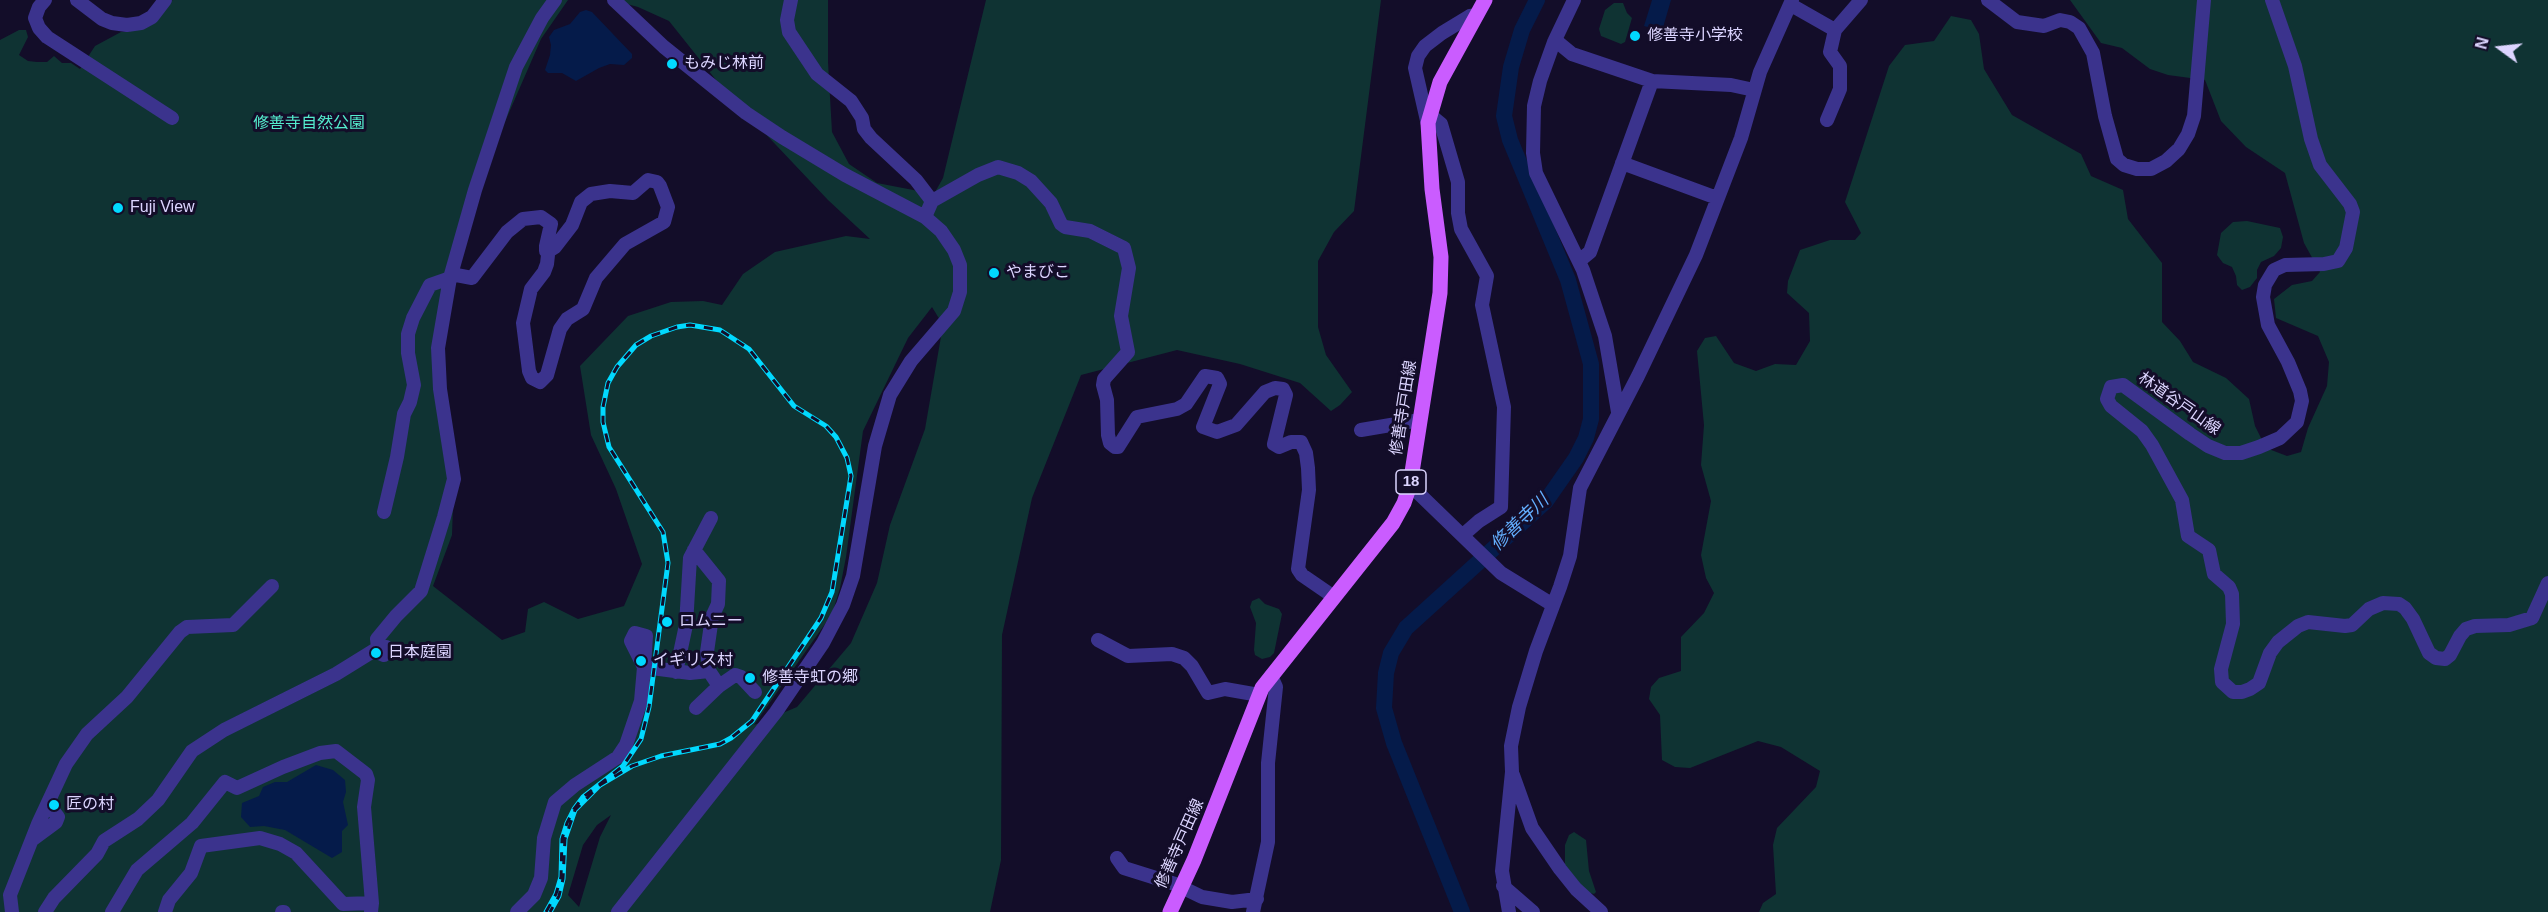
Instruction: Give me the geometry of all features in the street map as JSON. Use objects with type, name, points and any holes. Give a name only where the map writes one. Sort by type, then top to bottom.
[{"type":"main road","name":"修善寺戸田線","points":[[1170,912],[1217,804],[1259,695],[1271,676],[1400,513],[1410,485],[1440,293],[1441,257],[1432,189],[1429,121],[1440,82],[1485,0]]},
{"type":"street","points":[[45,0],[39,7],[35,18],[39,28],[47,37],[172,118]]},
{"type":"street","points":[[77,0],[102,19],[127,25],[141,23],[152,17],[165,0]]},
{"type":"street","points":[[45,912],[54,898],[97,854],[105,842],[138,819],[158,800],[192,750],[224,730],[336,674],[376,649],[377,639],[421,591],[454,479],[437,368],[438,348],[451,276],[475,190],[516,67],[542,18],[555,0]]},
{"type":"street","points":[[614,0],[719,93],[773,131],[845,174],[925,217],[941,231],[954,250],[960,265],[960,291],[950,319],[911,361],[890,395],[875,446],[853,576],[843,605],[824,643],[776,712],[618,912]]},
{"type":"street","points":[[791,0],[787,20],[789,32],[817,74],[851,101],[862,118],[864,129],[916,180],[932,201]]},
{"type":"street","points":[[1574,0],[1539,81],[1534,106],[1533,153],[1536,172],[1579,261],[1605,336],[1618,412]]},
{"type":"street","points":[[1827,120],[1840,88],[1840,66],[1830,52],[1835,30],[1861,0]]},
{"type":"street","points":[[1988,0],[2017,22],[2044,26],[2060,20],[2070,22],[2079,28],[2093,53],[2105,116],[2117,159],[2124,165],[2137,169],[2151,169],[2179,149],[2188,135],[2194,116],[2204,0]]},
{"type":"street","name":"林道谷戸山線","points":[[2272,0],[2295,66],[2315,151],[2327,176],[2350,204],[2354,217],[2346,248],[2338,261],[2285,266],[2274,270],[2265,285],[2263,297],[2268,325],[2288,362],[2300,391],[2302,401],[2297,422],[2280,438],[2241,453],[2225,453],[2208,446],[2123,385],[2111,387],[2107,399],[2111,406],[2142,431],[2152,445],[2182,500],[2188,536],[2209,550],[2214,574],[2229,586],[2232,594],[2233,624],[2221,669],[2222,682],[2233,692],[2242,692],[2259,682],[2270,653],[2289,633],[2308,622],[2352,625],[2368,609],[2383,603],[2399,604],[2410,612],[2429,653],[2436,658],[2445,659],[2466,629],[2475,626],[2509,625],[2532,618],[2548,583]]},
{"type":"street","points":[[1509,912],[1503,886],[1503,847],[1512,772],[1511,746],[1519,707],[1536,651],[1570,556],[1580,488],[1696,255],[1741,138],[1754,90],[1792,2],[1835,30]]},
{"type":"street","points":[[1467,539],[1472,525],[1501,507],[1504,407],[1482,305],[1487,276],[1461,229],[1458,213],[1458,182],[1441,124],[1429,121],[1416,79],[1415,68],[1418,56],[1425,46],[1470,16],[1477,15]]},
{"type":"street","points":[[1555,40],[1572,54],[1652,81],[1731,85],[1754,90]]},
{"type":"street","points":[[1579,261],[1590,252],[1652,81]]},
{"type":"street","points":[[1622,163],[1718,198]]},
{"type":"street","points":[[925,217],[932,201],[978,175],[998,167],[1018,173],[1031,181],[1051,203],[1061,224],[1065,227],[1090,231],[1124,248],[1129,268],[1121,316],[1128,352],[1104,379],[1103,385],[1107,400],[1108,435],[1114,447],[1118,447],[1137,417],[1177,409],[1186,404],[1205,376],[1217,378],[1220,384],[1203,427],[1217,432],[1236,425],[1265,393],[1275,388],[1283,389],[1286,395],[1274,444],[1279,447],[1301,442],[1306,453],[1308,468],[1309,490],[1298,569],[1334,597]]},
{"type":"street","points":[[384,513],[404,414],[410,402],[414,384],[408,353],[408,334],[413,318],[430,285],[451,276],[472,278],[507,232],[514,225],[529,217],[542,217],[551,224],[544,272],[531,289],[523,323],[532,378],[540,382],[547,375],[560,329],[567,319],[583,309],[596,278],[621,247],[666,219],[668,207],[660,186],[657,182],[648,180],[633,193],[610,191],[591,194],[581,202],[572,225],[555,247],[547,252]]},
{"type":"street","points":[[1361,430],[1420,420]]},
{"type":"street","points":[[1410,485],[1501,573],[1553,605]]},
{"type":"street","points":[[676,672],[686,625],[688,573],[694,550],[711,518]]},
{"type":"street","points":[[694,550],[719,581],[718,604],[712,617],[708,642],[709,671],[719,686]]},
{"type":"street","points":[[12,912],[10,895],[33,839],[66,764],[87,734],[127,697],[180,632],[187,627],[233,626],[272,586]]},
{"type":"street","points":[[1098,640],[1128,656],[1172,654],[1184,658],[1192,666],[1205,692],[1225,689],[1259,695]]},
{"type":"street","points":[[518,912],[534,895],[541,878],[544,838],[555,802],[575,785],[618,757],[626,745],[641,701],[644,667],[676,672],[709,671]]},
{"type":"street","points":[[696,708],[719,686],[735,675],[741,677],[755,692]]},
{"type":"street","points":[[1117,858],[1124,868],[1181,887],[1202,897],[1255,905],[1268,843],[1268,763],[1276,687],[1271,676]]},
{"type":"street","points":[[112,912],[137,870],[192,823],[225,782],[237,788],[284,766],[320,753],[336,751],[366,774],[368,780],[364,807],[371,907],[343,904],[296,853],[280,844],[260,838],[201,846],[191,873],[169,900],[165,912]]},
{"type":"street","points":[[1512,772],[1532,828],[1576,889],[1601,912]]},
{"type":"street","points":[[1503,886],[1533,912]]},
{"type":"green space","name":"修善寺自然公園","points":[[173,0],[568,0],[541,39],[504,124],[463,238],[439,376],[454,477],[452,535],[433,586],[502,640],[525,632],[528,609],[544,602],[578,619],[624,606],[642,564],[616,489],[591,435],[580,366],[628,316],[671,302],[703,301],[722,305],[743,274],[775,252],[846,236],[870,239],[828,200],[724,90],[669,21],[638,7],[612,0],[828,0],[828,62],[832,132],[849,164],[877,183],[934,194],[943,178],[986,0],[1381,0],[1354,211],[1334,232],[1318,261],[1318,327],[1326,355],[1352,392],[1331,411],[1300,383],[1240,364],[1177,350],[1081,375],[1032,498],[1002,635],[1001,860],[990,912],[0,912],[0,40],[19,30],[26,30],[28,37],[19,55],[28,61],[37,62],[47,62],[54,56],[62,63],[71,63],[80,69],[95,46],[121,32],[129,32],[157,6]],"holes":[[[932,307],[943,325],[925,429],[890,525],[877,583],[851,643],[797,707],[754,725],[832,614],[846,557],[863,431],[908,338]],[[611,815],[600,837],[579,907],[568,895],[583,845],[597,825]]]},
{"type":"green space","points":[[2070,0],[2548,0],[2548,912],[1759,912],[1763,903],[1776,894],[1773,845],[1777,828],[1816,787],[1820,771],[1781,747],[1758,741],[1690,768],[1675,767],[1662,760],[1660,715],[1649,699],[1651,687],[1659,678],[1681,671],[1681,637],[1704,613],[1714,593],[1706,578],[1701,555],[1711,501],[1701,465],[1704,425],[1697,351],[1705,338],[1716,336],[1734,363],[1756,371],[1775,364],[1796,365],[1810,341],[1809,313],[1787,293],[1788,281],[1800,250],[1830,240],[1855,240],[1861,233],[1845,202],[1889,66],[1905,45],[1934,41],[1951,16],[1971,20],[1979,34],[1984,69],[2012,115],[2081,154],[2091,176],[2123,190],[2128,219],[2162,263],[2162,322],[2180,341],[2193,362],[2226,378],[2249,399],[2255,426],[2266,448],[2287,456],[2301,452],[2308,428],[2327,386],[2329,362],[2318,336],[2276,318],[2274,299],[2292,285],[2312,281],[2320,272],[2304,243],[2285,173],[2246,147],[2221,121],[2205,80],[2168,75],[2150,69],[2122,48],[2101,43]]},
{"type":"green space","points":[[1614,3],[1623,3],[1632,18],[1625,42],[1621,44],[1601,36],[1599,29],[1605,10]]},
{"type":"green space","points":[[2247,221],[2280,228],[2283,237],[2281,248],[2274,256],[2261,262],[2257,270],[2257,278],[2250,287],[2242,290],[2237,285],[2232,267],[2223,263],[2217,255],[2221,233],[2233,222]]},
{"type":"green space","points":[[1259,598],[1265,604],[1279,609],[1282,614],[1274,653],[1262,659],[1255,655],[1256,623],[1250,607],[1252,601]]},
{"type":"green space","points":[[1574,832],[1586,840],[1589,871],[1596,892],[1594,894],[1587,892],[1565,866],[1565,845],[1569,835]]},
{"type":"water","points":[[1652,0],[1671,0],[1662,31],[1644,26]]},
{"type":"water","points":[[586,10],[592,12],[632,54],[632,58],[624,65],[610,64],[576,81],[562,73],[548,73],[545,70],[550,55],[549,37],[554,30],[570,24],[580,12]]},
{"type":"water","points":[[316,765],[333,770],[345,780],[346,792],[343,802],[348,825],[342,831],[342,852],[332,858],[285,830],[264,826],[250,827],[241,817],[242,803],[259,796],[263,787],[275,782],[287,782]]},
{"type":"waterway","name":"修善寺川","points":[[1462,912],[1394,743],[1384,708],[1386,673],[1391,653],[1406,628],[1546,501],[1576,458],[1586,438],[1591,419],[1591,364],[1568,280],[1510,140],[1504,116],[1511,67],[1522,30],[1537,0]]},
{"type":"railway","points":[[546,912],[556,894],[561,877],[562,839],[574,809],[583,797],[623,766],[641,739],[649,707],[668,563],[663,532],[609,447],[603,422],[603,407],[608,383],[617,367],[636,345],[651,336],[690,325],[720,330],[749,349],[794,406],[826,426],[836,437],[847,458],[851,476],[832,592],[821,618],[752,721],[720,744],[661,756],[632,766],[600,785],[575,810],[565,839],[563,879],[559,896],[550,912]]},
{"type":"place","name":"修善寺小学校","points":[[1635,36]]},
{"type":"place","name":"もみじ林前","points":[[672,64]]},
{"type":"place","name":"Fuji View","points":[[118,208]]},
{"type":"place","name":"やまびこ","points":[[994,273]]},
{"type":"place","name":"ロムニー","points":[[667,622]]},
{"type":"place","name":"日本庭園","points":[[376,653]]},
{"type":"place","name":"イギリス村","points":[[641,661]]},
{"type":"place","name":"修善寺虹の郷","points":[[750,678]]},
{"type":"place","name":"匠の村","points":[[54,805]]}]
